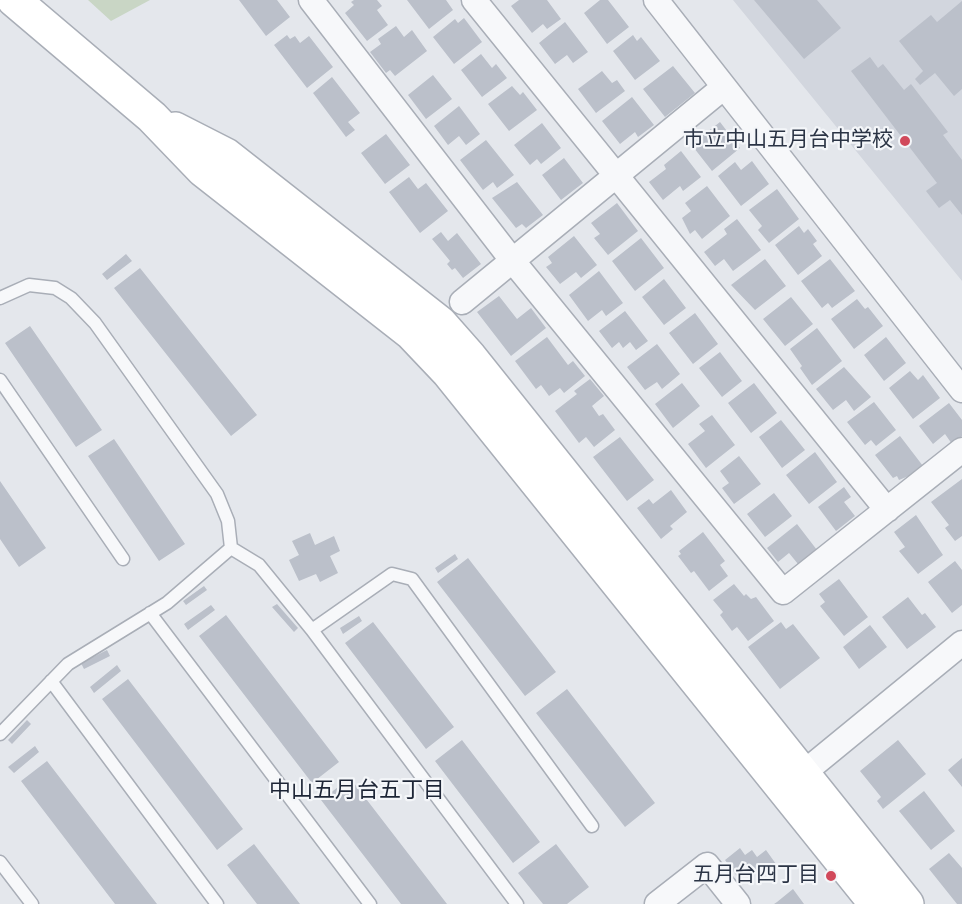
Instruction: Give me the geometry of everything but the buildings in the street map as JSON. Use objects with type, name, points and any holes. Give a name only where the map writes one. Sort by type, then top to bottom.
[{"type":"street","points":[[14,0],[152,117],[203,171],[411,333],[448,372],[793,782],[907,904]]},
{"type":"street","points":[[311,0],[512,260],[783,592],[962,450]]},
{"type":"street","points":[[474,0],[887,510]]},
{"type":"street","points":[[656,0],[962,390]]},
{"type":"street","points":[[462,302],[724,87]]},
{"type":"street","points":[[793,782],[962,643]]},
{"type":"street","points":[[793,782],[876,904]]},
{"type":"street","points":[[657,904],[707,865],[738,904]]},
{"type":"lane","points":[[0,298],[29,285],[55,288],[71,298],[95,323],[217,494],[228,521],[231,548]]},
{"type":"lane","points":[[0,380],[123,559]]},
{"type":"lane","points":[[0,734],[68,664],[150,613],[194,582],[231,548]]},
{"type":"lane","points":[[231,548],[259,565],[312,630],[517,904]]},
{"type":"lane","points":[[312,630],[392,574],[412,579],[592,826]]},
{"type":"lane","points":[[150,613],[370,904]]},
{"type":"lane","points":[[51,681],[217,904]]},
{"type":"lane","points":[[0,862],[32,904]]},
{"type":"shaded area","name":"市立中山五月台中学校","points":[[733,0],[962,0],[962,281]]},
{"type":"green space","points":[[88,0],[150,0],[111,21]]},
{"type":"place","name":"市立中山五月台中学校","points":[[905,141]]},
{"type":"place","name":"五月台四丁目","points":[[831,876]]},
{"type":"district","name":"中山五月台五丁目","points":[[357,792]]}]
